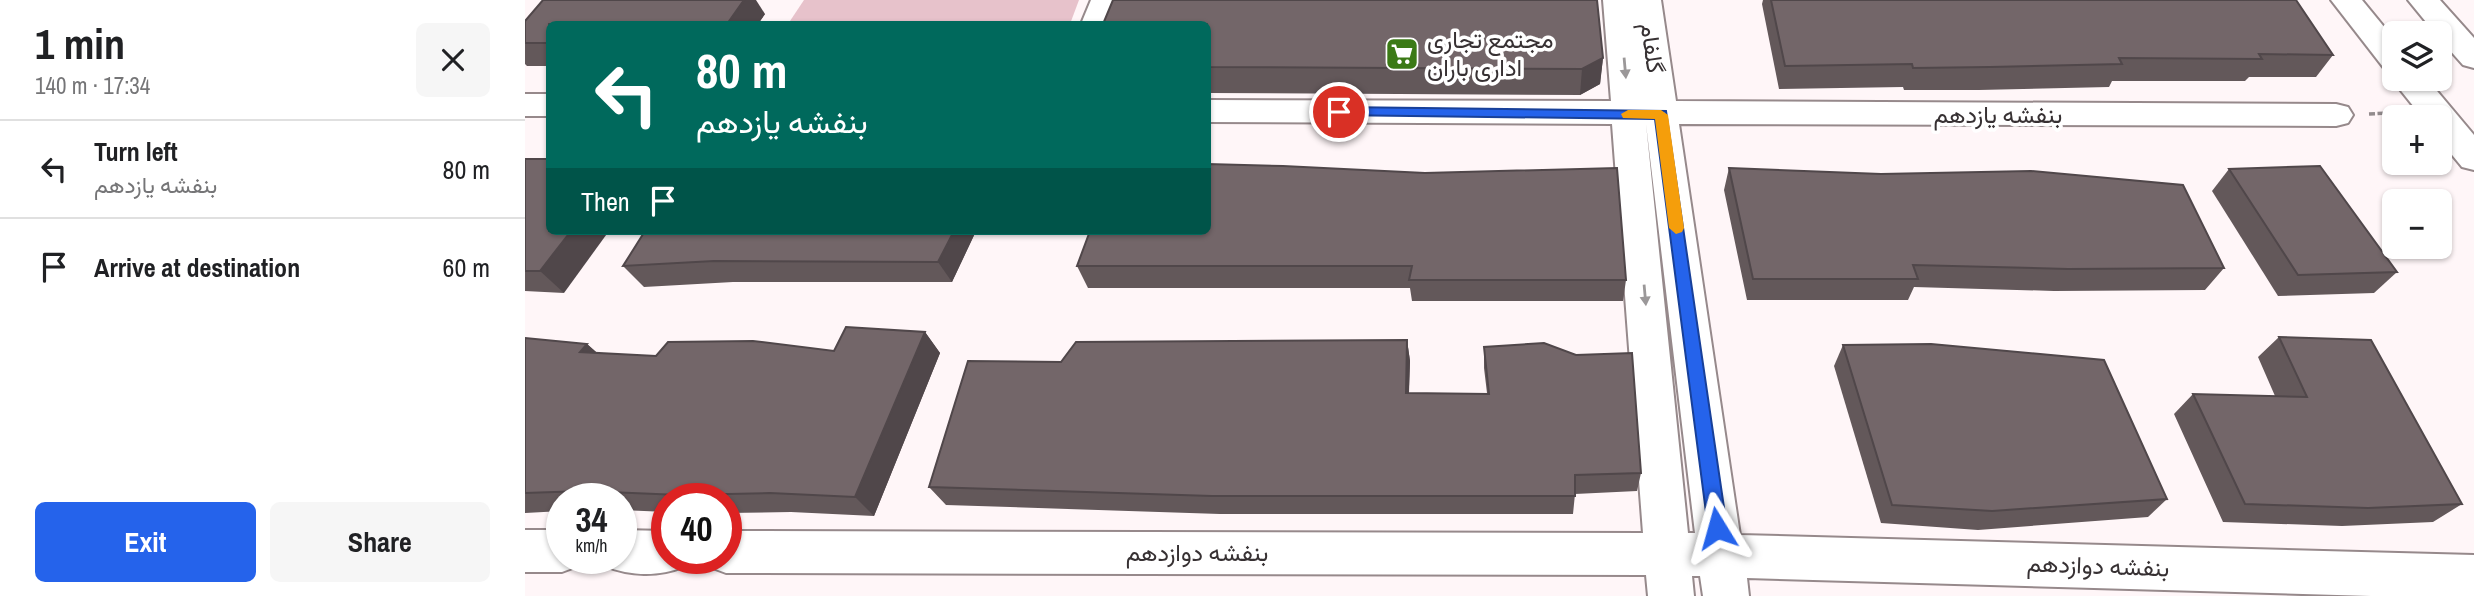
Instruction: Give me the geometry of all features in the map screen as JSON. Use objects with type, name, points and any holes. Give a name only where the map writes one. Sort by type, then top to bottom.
[{"type":"street","points":[[1097,21],[1106,0]]},
{"type":"street","name":"گلفام","points":[[1618,0],[1645,115],[1724,576]]},
{"type":"street","name":"گلفام","points":[[1646,0],[1645,115],[1669,575]]},
{"type":"street","points":[[2346,0],[2382,45]]},
{"type":"street","points":[[2423,0],[2474,58]]},
{"type":"street","points":[[2418,91],[2429,105]]},
{"type":"street","points":[[525,105],[546,105]]},
{"type":"street","name":"بنفشه یازدهم","points":[[1211,111],[1645,115],[2336,115]]},
{"type":"street","points":[[2452,132],[2474,158]]},
{"type":"street","points":[[525,551],[546,551]]},
{"type":"street","name":"بنفشه دوازدهم","points":[[742,552],[1724,576],[2474,577]]},
{"type":"path","points":[[2336,115],[2382,113]]},
{"type":"shaded area","points":[[804,0],[1079,0],[1071,21],[790,21]]},
{"type":"building","points":[[543,0],[744,0],[729,21],[546,21],[546,43],[525,43],[525,21]]},
{"type":"building","name":"مجتمع تجاری اداری باران","points":[[1113,0],[1597,0],[1603,58],[1582,69],[1211,67],[1211,21],[1104,21]]},
{"type":"building","points":[[1771,0],[2296,0],[2333,55],[2259,54],[2262,59],[2119,58],[2122,64],[1990,67],[1913,68],[1912,64],[1785,66]]},
{"type":"building","points":[[525,159],[546,159],[546,235],[568,235],[540,271],[525,271]]},
{"type":"building","points":[[1211,164],[1425,173],[1617,168],[1626,280],[1409,280],[1412,266],[1077,266],[1089,235],[1211,235]]},
{"type":"building","points":[[2320,166],[2382,251],[2382,259],[2388,259],[2397,272],[2298,275],[2229,169]]},
{"type":"building","points":[[1729,168],[1881,174],[2031,171],[2183,185],[2224,268],[2068,269],[1913,265],[1918,279],[1753,279]]},
{"type":"building","points":[[642,235],[952,235],[938,262],[714,261],[623,266]]},
{"type":"building","points":[[846,327],[925,332],[855,497],[742,494],[742,483],[651,483],[651,494],[637,493],[637,483],[546,483],[546,492],[525,493],[525,338],[587,344],[580,352],[656,356],[668,342],[753,341],[834,351]]},
{"type":"building","points":[[2279,337],[2371,340],[2462,504],[2368,508],[2245,504],[2193,394],[2307,397]]},
{"type":"building","points":[[1407,340],[1406,393],[1489,394],[1484,347],[1544,343],[1576,355],[1632,353],[1641,473],[1575,475],[1575,496],[1212,496],[929,487],[968,361],[1061,362],[1076,342]]},
{"type":"building","points":[[1931,344],[2104,360],[2167,499],[1992,511],[1892,505],[1843,345]]},
{"type":"slow traffic","points":[[1628,114],[1661,115],[1676,228]]},
{"type":"place","name":"مجتمع تجاری اداری باران","points":[[1402,54]]},
{"type":"route","points":[[1339,112],[1661,115],[1717,528]]}]
